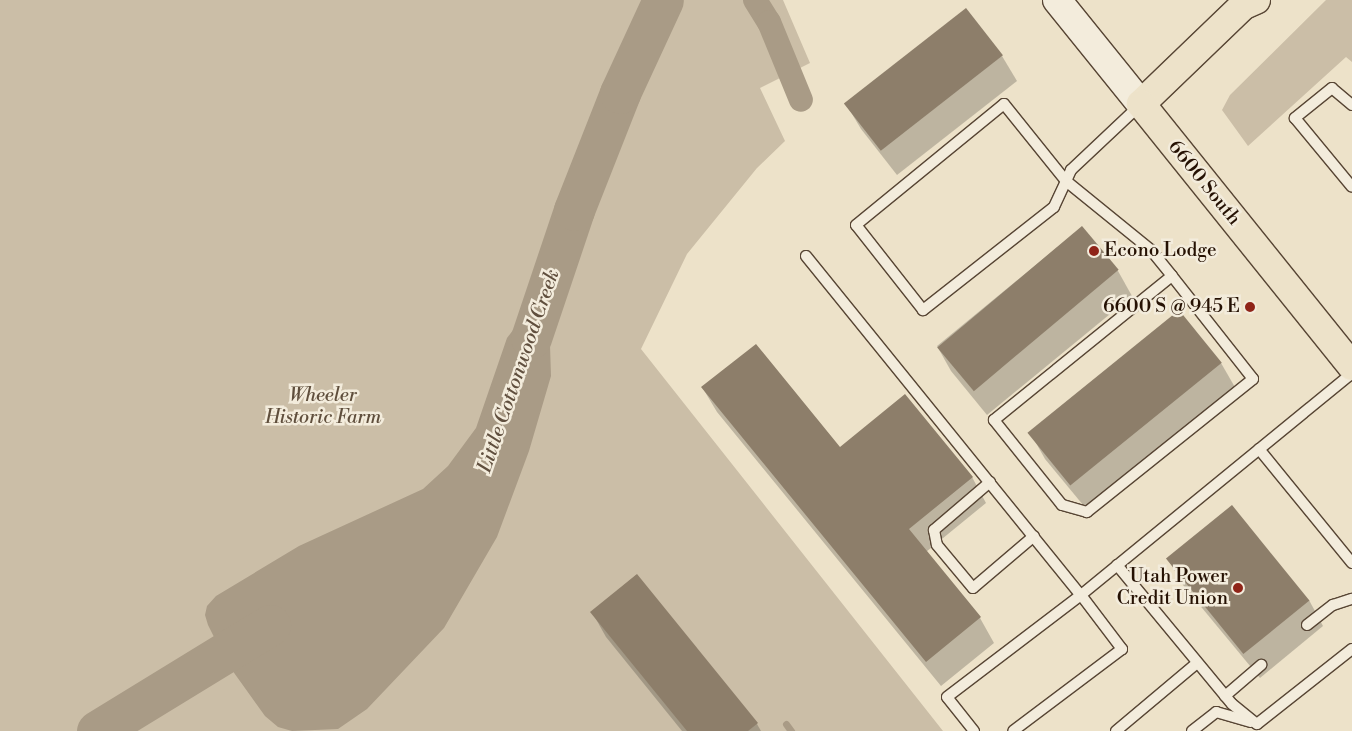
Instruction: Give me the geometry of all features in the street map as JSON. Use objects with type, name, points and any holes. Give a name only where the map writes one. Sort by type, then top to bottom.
[{"type":"main road","name":"6600 South","points":[[1057,0],[1352,366]]},
{"type":"main road","points":[[1141,104],[1250,2]]},
{"type":"lane","points":[[1352,105],[1332,88],[1295,118],[1352,186]]},
{"type":"lane","points":[[1141,104],[1071,170],[1066,181],[1054,207],[923,310],[856,226],[1004,104],[1066,181],[1151,250],[1172,276],[1253,379],[1086,512],[1062,505],[994,420],[1172,276]]},
{"type":"lane","points":[[806,256],[1082,594],[1122,649],[1013,731]]},
{"type":"lane","points":[[974,731],[947,698],[1082,594],[1352,373]]},
{"type":"lane","points":[[1259,449],[1352,563]]},
{"type":"lane","points":[[990,482],[934,530],[937,545],[974,588],[1034,536]]},
{"type":"lane","points":[[1118,565],[1225,696],[1257,724]]},
{"type":"lane","points":[[1307,626],[1334,605],[1352,599]]},
{"type":"lane","points":[[1257,724],[1352,649]]},
{"type":"lane","points":[[1116,731],[1197,662]]},
{"type":"lane","points":[[1225,696],[1261,665]]},
{"type":"lane","points":[[1192,731],[1216,712],[1257,724]]},
{"type":"green space","name":"Wheeler Historic Farm","points":[[0,0],[783,0],[810,63],[760,88],[785,141],[757,168],[687,254],[641,349],[943,731],[0,731]]},
{"type":"green space","points":[[1326,0],[1352,0],[1352,62],[1346,57],[1248,146],[1222,110],[1230,95]]},
{"type":"water","points":[[548,284],[551,376],[529,451],[497,537],[444,628],[367,709],[338,729],[292,731],[278,727],[265,716],[227,663],[208,625],[205,615],[207,606],[216,596],[299,546],[423,489],[448,466],[476,428],[507,338]]},
{"type":"building","points":[[966,8],[1003,55],[881,151],[844,103]]},
{"type":"building","points":[[1082,226],[1119,270],[974,391],[937,347]]},
{"type":"building","points":[[1179,310],[1222,363],[1070,486],[1027,433]]},
{"type":"building","points":[[756,344],[840,447],[905,394],[973,477],[909,529],[981,617],[926,662],[701,387]]},
{"type":"building","points":[[1232,505],[1309,601],[1243,654],[1166,558]]},
{"type":"building","points":[[637,574],[758,723],[748,731],[687,731],[590,612]]},
{"type":"waterway","name":"Little Cottonwood Creek","points":[[531,338],[574,210],[620,93],[663,0]]},
{"type":"waterway","points":[[755,0],[769,22],[801,100]]},
{"type":"waterway","name":"Little Cottonwood Creek","points":[[97,731],[270,625]]},
{"type":"waterway","points":[[786,724],[791,731]]},
{"type":"place","name":"Econo Lodge","points":[[1094,251]]},
{"type":"place","name":"6600 S @ 945 E","points":[[1250,307]]},
{"type":"place","name":"Utah Power Credit Union","points":[[1238,588]]}]
